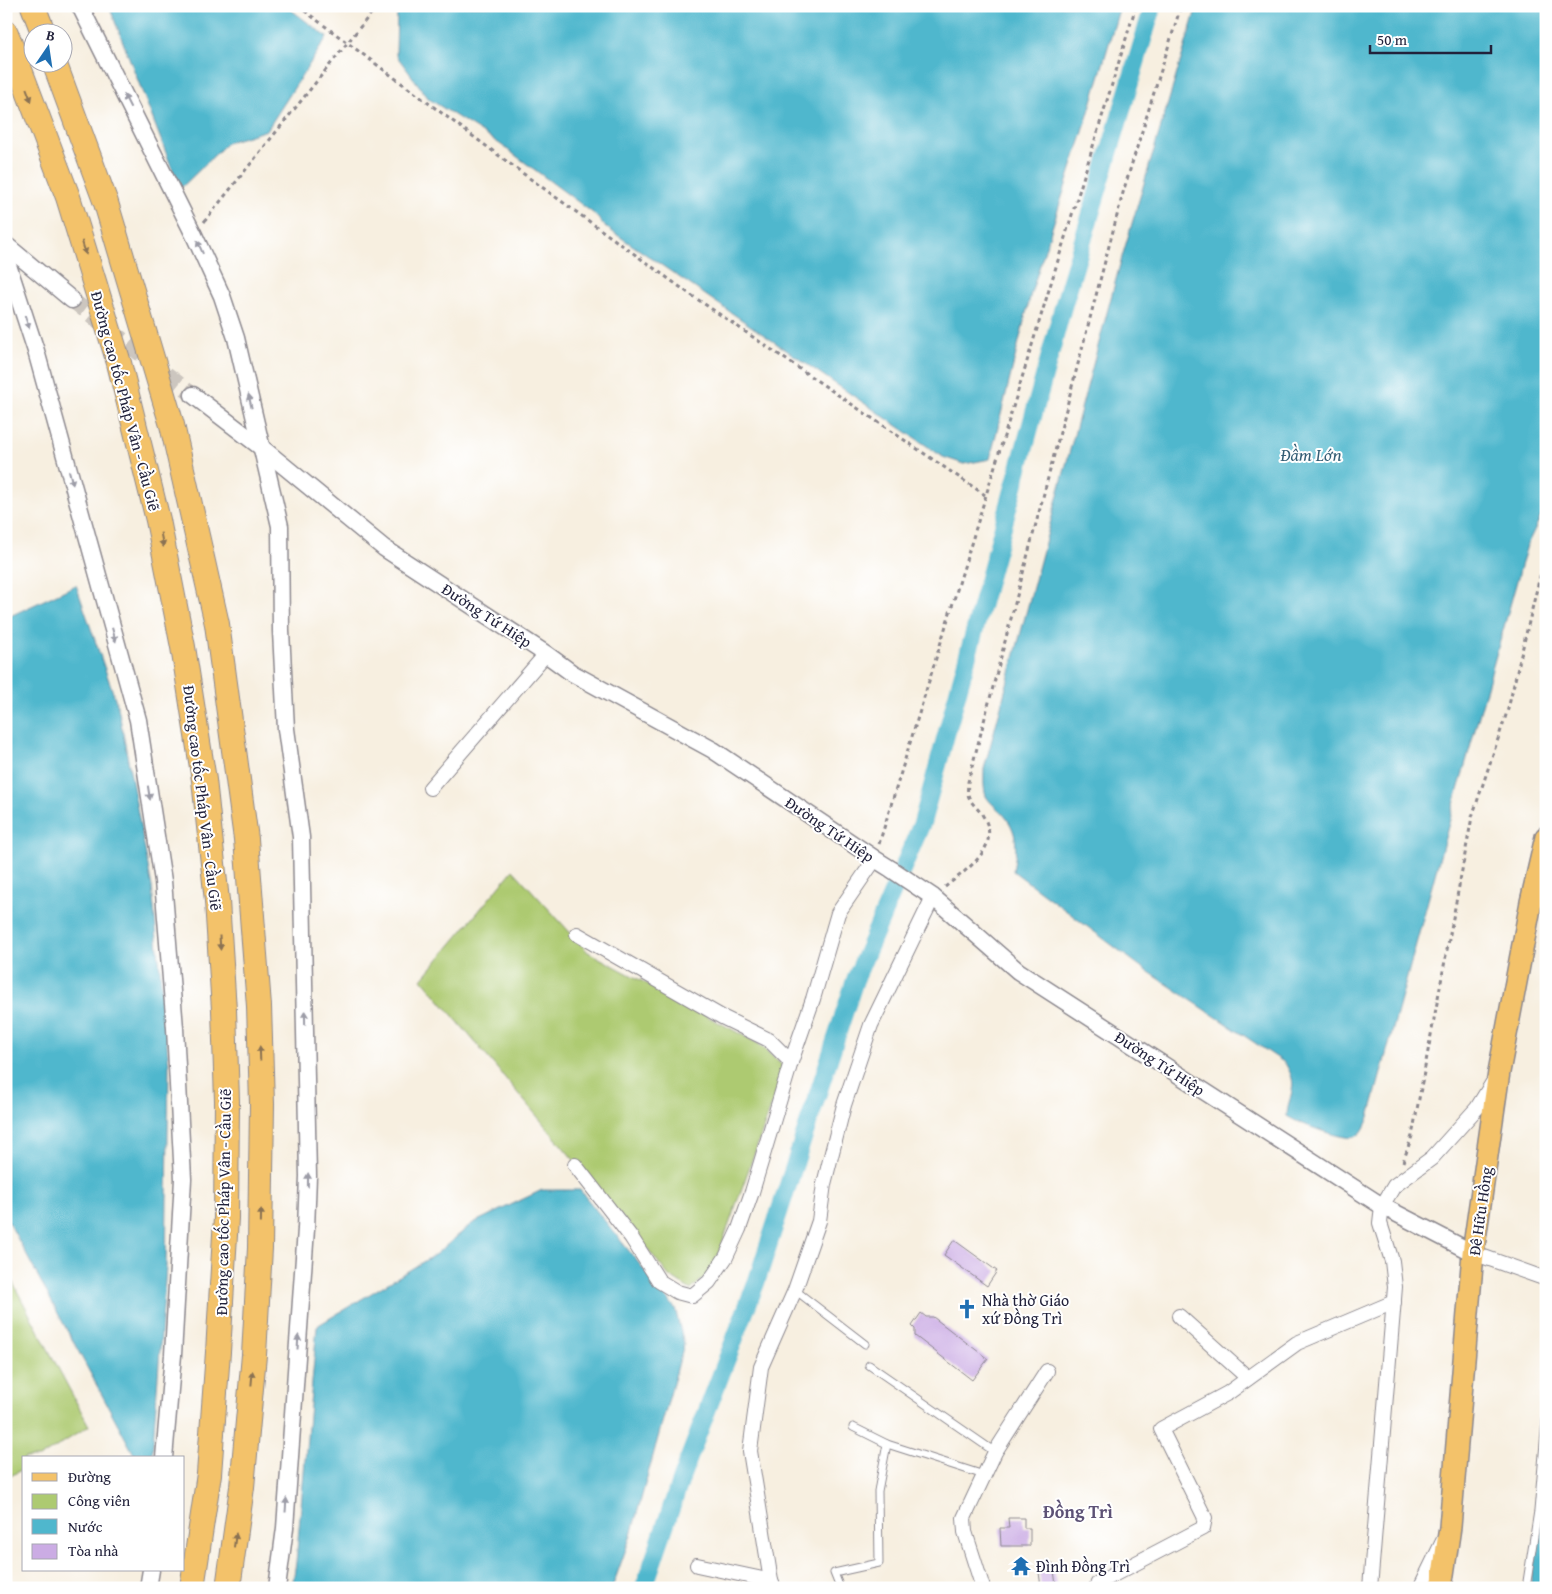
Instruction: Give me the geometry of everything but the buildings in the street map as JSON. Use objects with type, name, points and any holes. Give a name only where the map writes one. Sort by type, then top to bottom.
[{"type":"highway","points":[[34,6],[40,22]]},
{"type":"highway","name":"Đường cao tốc Pháp Vân - Cầu Giẽ","points":[[6,33],[68,197],[119,363],[158,520],[180,629],[205,789],[217,901],[224,1010],[227,1101],[226,1218],[209,1474],[192,1588]]},
{"type":"highway","points":[[58,72],[106,203],[172,425],[217,624],[246,839],[259,1006],[262,1104],[260,1248],[254,1355],[242,1487],[228,1588]]},
{"type":"main road","name":"Đê Hữu Hồng","points":[[1441,1588],[1450,1527],[1473,1253],[1500,1072],[1531,902],[1546,838]]},
{"type":"street","points":[[80,6],[194,235],[222,296],[236,338],[280,526],[281,630],[286,729],[301,837],[308,1166],[306,1229],[286,1508],[277,1588]]},
{"type":"street","points":[[6,245],[72,300]]},
{"type":"street","points":[[6,259],[36,351],[138,720],[163,880],[175,1028],[183,1179],[173,1354],[164,1456]]},
{"type":"street","name":"Đường Tứ Hiệp","points":[[194,395],[384,548],[546,654],[572,674],[713,750],[891,868],[928,894],[1018,971],[1382,1206],[1473,1253]]},
{"type":"street","points":[[430,788],[546,654]]},
{"type":"street","points":[[575,1165],[632,1237],[659,1281],[677,1292],[692,1296],[709,1282],[726,1257],[739,1229],[752,1192],[813,1000],[838,913],[875,859]]},
{"type":"street","points":[[697,1565],[772,1584],[750,1451],[761,1367],[794,1290],[819,1221],[824,1184],[844,1105],[871,1025],[928,894]]},
{"type":"street","points":[[577,934],[722,1017],[769,1040],[792,1062]]},
{"type":"street","points":[[1370,1588],[1395,1287],[1392,1261],[1380,1223],[1382,1206],[1394,1186],[1432,1158],[1477,1108],[1500,1072]]},
{"type":"street","points":[[1473,1253],[1546,1279]]},
{"type":"street","points":[[1096,1588],[1098,1583],[1203,1528],[1205,1518],[1160,1429],[1228,1393],[1297,1343],[1394,1302]]},
{"type":"street","points":[[1179,1316],[1248,1378]]},
{"type":"street","points":[[983,1588],[964,1532],[964,1518],[995,1452],[1048,1371]]},
{"type":"street","points":[[1420,1588],[1450,1527]]},
{"type":"street","points":[[148,1588],[151,1572]]},
{"type":"lane","points":[[794,1290],[866,1344]]},
{"type":"lane","points":[[869,1365],[995,1452]]},
{"type":"lane","points":[[1526,1588],[1538,1511],[1546,1420]]},
{"type":"lane","points":[[853,1427],[887,1444],[984,1475]]},
{"type":"lane","points":[[840,1588],[834,1573],[879,1563],[878,1491],[887,1444]]},
{"type":"path","points":[[298,6],[521,172],[691,294],[985,495]]},
{"type":"path","points":[[194,235],[377,6]]},
{"type":"path","points":[[875,859],[1136,6]]},
{"type":"path","points":[[928,894],[970,866],[983,853],[989,841],[989,828],[968,794],[968,782],[1124,189],[1181,6]]},
{"type":"path","points":[[1394,1186],[1412,1136],[1472,817],[1508,709],[1546,551]]},
{"type":"green space","points":[[513,870],[588,952],[759,1044],[785,1068],[713,1269],[691,1290],[669,1276],[422,979]]},
{"type":"green space","points":[[6,1270],[89,1426],[42,1456],[22,1456],[22,1469],[6,1479]]},
{"type":"water","points":[[109,6],[286,6],[327,37],[267,130],[228,142],[180,189]]},
{"type":"water","points":[[399,6],[1120,6],[1083,132],[1031,293],[990,459],[964,464],[943,457],[607,228],[593,213],[500,144],[429,99],[396,55],[397,10]]},
{"type":"water","name":"Đầm Lớn","points":[[1197,6],[1546,6],[1546,506],[1527,545],[1369,1117],[1358,1136],[1350,1138],[1310,1127],[1287,1116],[1293,1083],[1285,1063],[1140,966],[1013,871],[1016,848],[1014,833],[1008,820],[987,798],[984,790],[984,769],[1122,257]]},
{"type":"water","points":[[76,585],[118,707],[152,887],[169,1065],[166,1267],[152,1456],[135,1456],[6,1217],[6,618]]},
{"type":"water","points":[[542,1190],[580,1190],[675,1308],[684,1344],[631,1535],[612,1588],[292,1588],[296,1562],[317,1326],[436,1254],[473,1223]]},
{"type":"water","points":[[1546,1478],[1546,1588],[1530,1588]]},
{"type":"waterway","points":[[644,1588],[682,1476],[756,1283],[855,980],[922,823],[1063,307],[1153,6]]},
{"type":"tunnel","points":[[72,300],[193,395]]},
{"type":"place","name":"Nhà thờ Giáo xứ Đồng Trì","points":[[967,1309]]},
{"type":"place","name":"Đình Đồng Trì","points":[[1021,1566]]},
{"type":"district","name":"Đồng Trì","points":[[1078,1512]]}]
